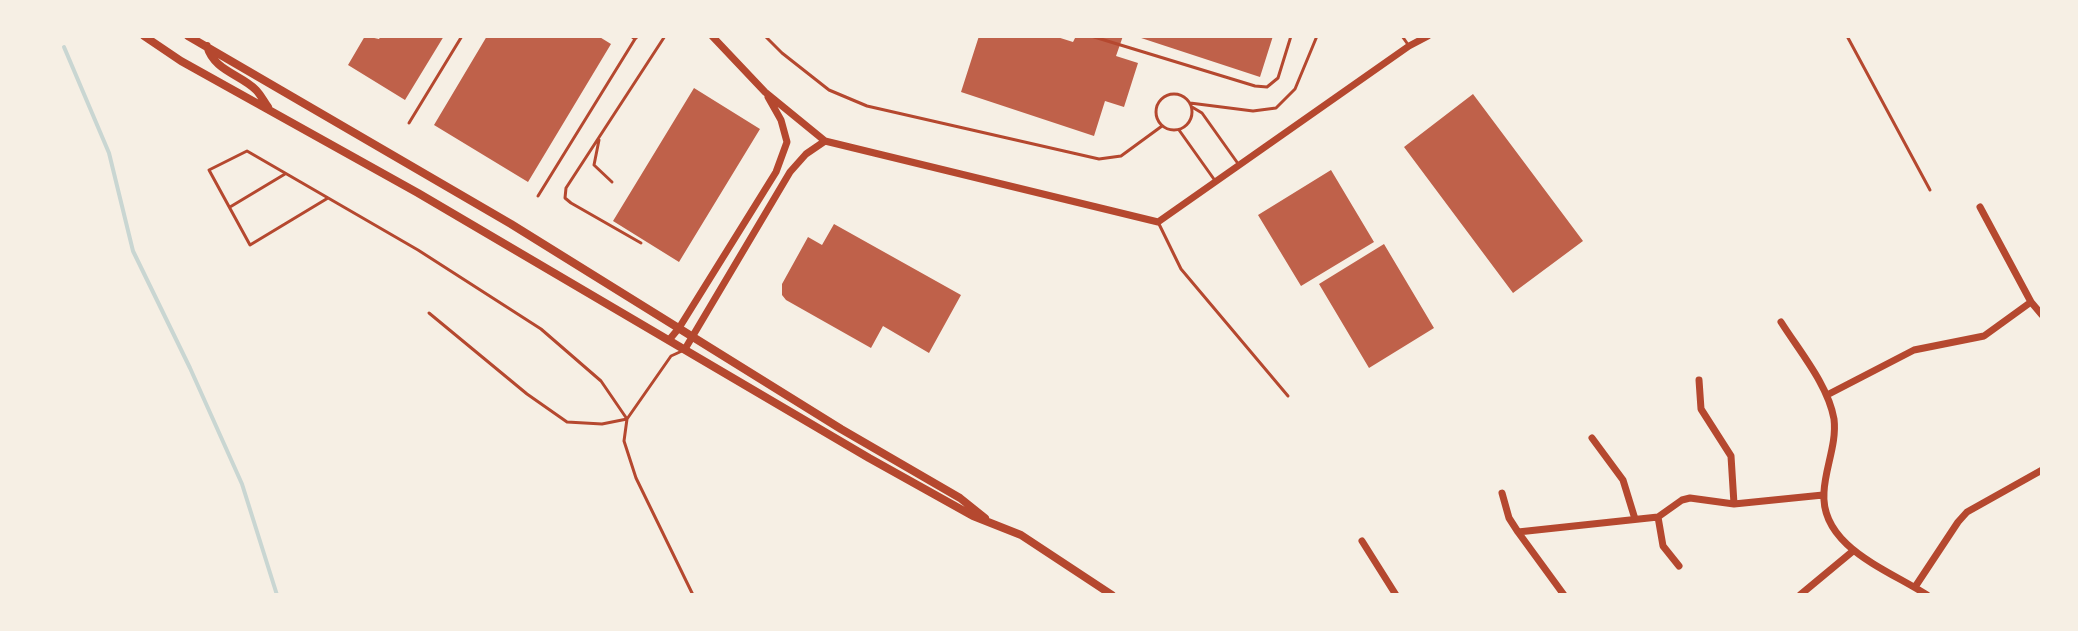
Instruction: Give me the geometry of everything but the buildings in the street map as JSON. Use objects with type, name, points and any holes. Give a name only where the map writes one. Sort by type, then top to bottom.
[{"type":"street","points":[[144,36],[181,61],[268,108],[869,458],[973,516],[1021,535],[1112,595]]},
{"type":"street","points":[[188,36],[511,224],[960,498],[988,521]]},
{"type":"street","points":[[712,36],[765,92],[825,141],[1158,222],[1409,46],[1428,36]]},
{"type":"street","points":[[207,46],[212,59],[254,88],[268,108]]},
{"type":"street","points":[[669,340],[776,172],[787,142],[781,120],[765,92]]},
{"type":"street","points":[[685,349],[790,172],[806,154],[825,141]]},
{"type":"street","points":[[1980,207],[2031,302],[2042,315]]},
{"type":"street","points":[[1827,395],[1914,350],[1984,336],[2031,302]]},
{"type":"street","points":[[1781,322],[1827,395],[1834,422],[1834,440],[1823,495],[1833,529],[1853,551],[1927,595]]},
{"type":"street","points":[[1699,380],[1701,409],[1731,456],[1734,504]]},
{"type":"street","points":[[1592,438],[1623,480],[1635,519]]},
{"type":"street","points":[[1915,587],[1967,512],[2042,470]]},
{"type":"street","points":[[1502,493],[1509,518],[1564,595]]},
{"type":"street","points":[[1518,532],[1658,517],[1690,498],[1734,504],[1823,495]]},
{"type":"street","points":[[1658,517],[1663,546],[1679,566]]},
{"type":"street","points":[[1362,541],[1396,595]]},
{"type":"street","points":[[1800,595],[1853,551]]},
{"type":"lane","points":[[207,46],[212,36]]},
{"type":"lane","points":[[409,123],[462,36]]},
{"type":"lane","points":[[641,243],[565,198],[566,188],[665,36]]},
{"type":"lane","points":[[765,36],[829,90],[882,110],[1108,159],[1121,156],[1162,126],[1179,130],[1216,182]]},
{"type":"lane","points":[[1091,36],[1267,87],[1278,78],[1291,36]]},
{"type":"lane","points":[[1191,105],[1253,111],[1276,108],[1295,89],[1317,36]]},
{"type":"lane","points":[[1402,36],[1409,46]]},
{"type":"lane","points":[[1847,36],[1930,190]]},
{"type":"lane","points":[[538,196],[635,37]]},
{"type":"lane","points":[[1162,126],[1156,110],[1165,96],[1176,94],[1202,113],[1239,165]]},
{"type":"lane","points":[[1179,130],[1189,123],[1191,105]]},
{"type":"lane","points":[[599,137],[594,165],[612,182]]},
{"type":"lane","points":[[328,198],[250,245],[209,170],[247,151],[418,250],[541,329],[601,381],[627,419]]},
{"type":"lane","points":[[230,207],[286,174]]},
{"type":"lane","points":[[1158,222],[1181,269],[1288,396]]},
{"type":"lane","points":[[429,313],[527,394],[567,422],[602,424],[627,419]]},
{"type":"lane","points":[[669,340],[671,356]]},
{"type":"lane","points":[[685,349],[671,356],[627,419],[624,441],[628,460],[693,595]]},
{"type":"waterway","points":[[64,47],[109,153],[133,251],[242,484],[277,595]]}]
